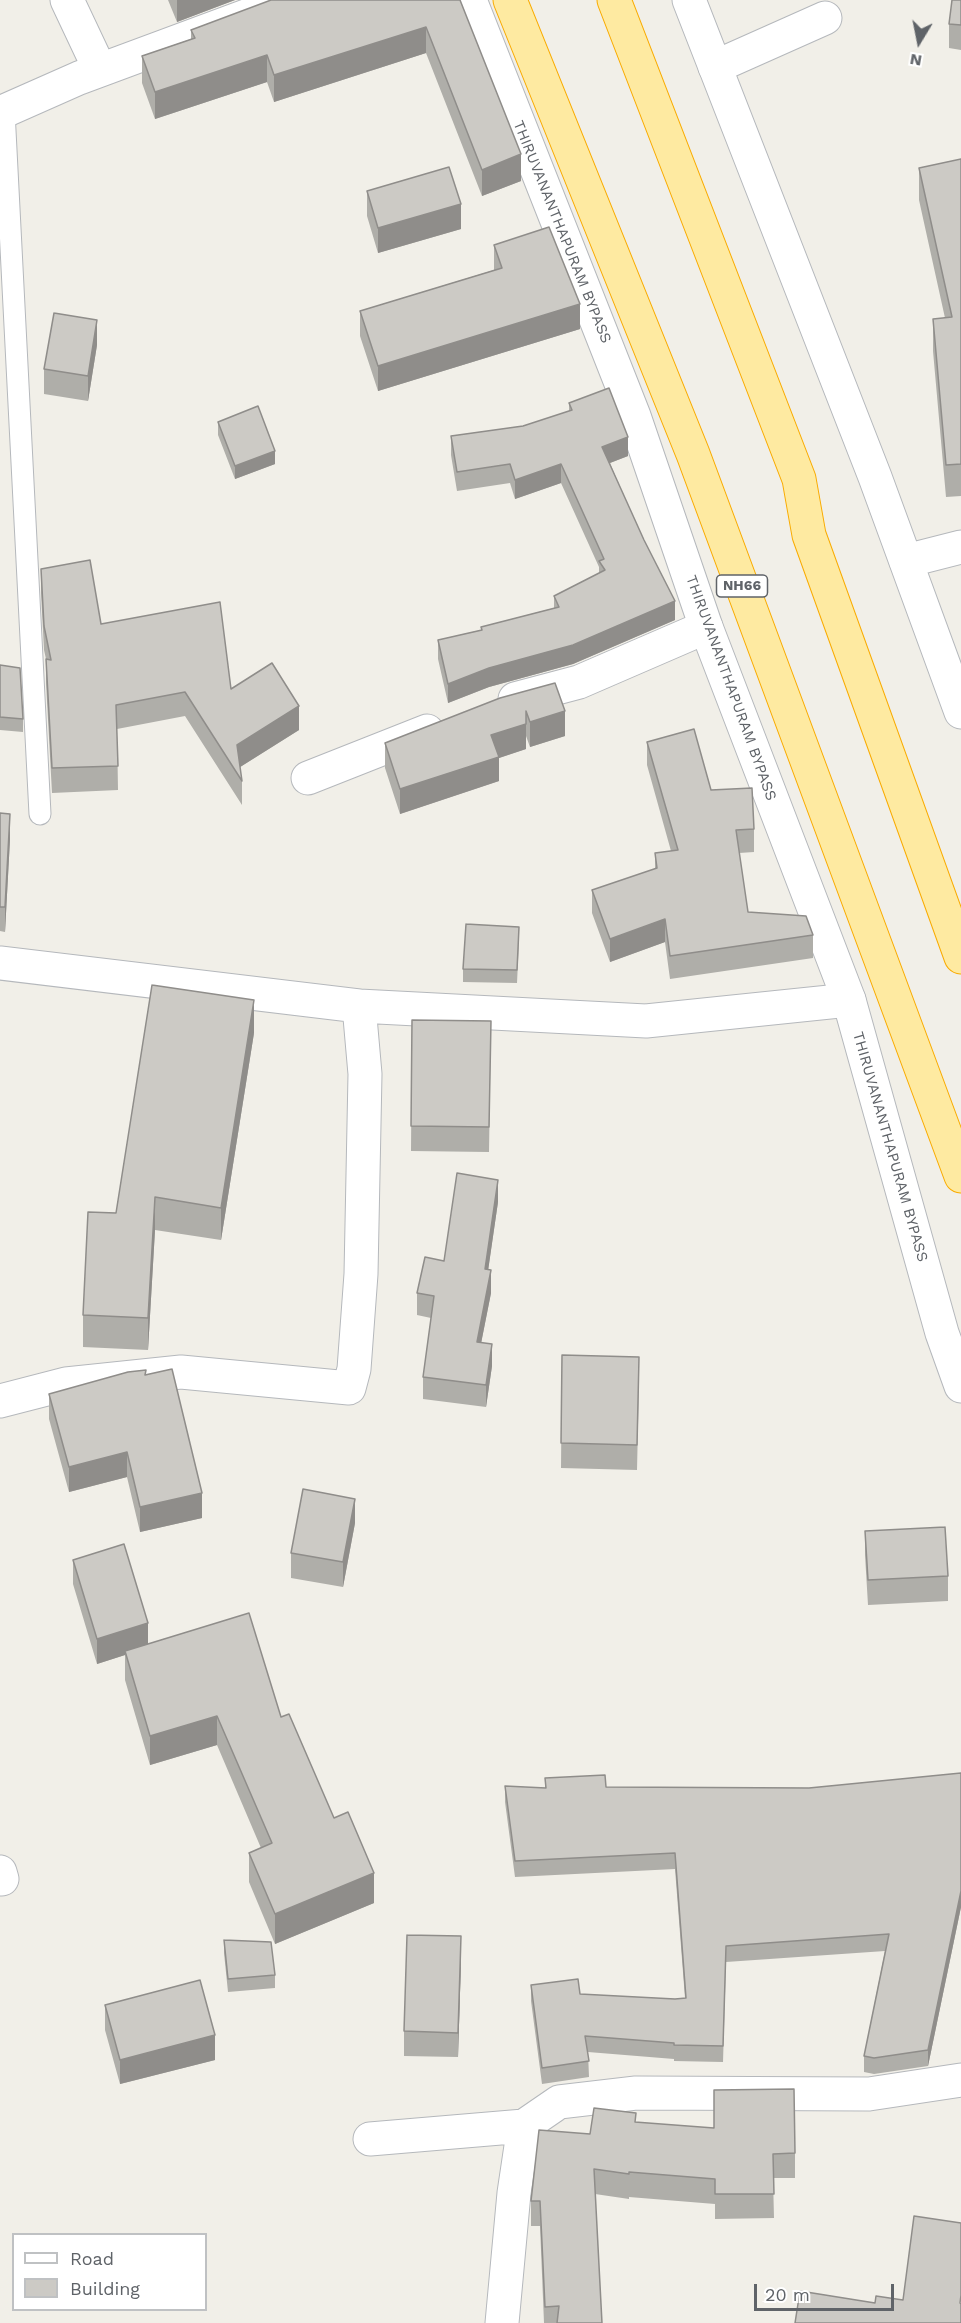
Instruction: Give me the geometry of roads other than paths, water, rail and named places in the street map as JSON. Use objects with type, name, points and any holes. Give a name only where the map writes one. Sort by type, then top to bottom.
[{"type":"highway","name":"NH66","points":[[510,0],[693,454],[961,1176]]},
{"type":"highway","points":[[614,0],[799,478],[808,535],[961,957]]},
{"type":"street","points":[[67,0],[100,70]]},
{"type":"street","points":[[2,112],[100,70],[289,0]]},
{"type":"street","name":"THIRUVANANTHAPURAM BYPASS","points":[[470,0],[634,416],[706,627],[849,1000],[942,1333],[961,1386]]},
{"type":"street","points":[[689,0],[875,477],[961,712]]},
{"type":"street","points":[[715,67],[825,18]]},
{"type":"street","points":[[906,561],[961,547]]},
{"type":"street","points":[[483,709],[579,682],[706,627]]},
{"type":"street","points":[[308,778],[450,722]]},
{"type":"street","points":[[0,963],[359,1006],[646,1021],[849,1000]]},
{"type":"street","points":[[0,1401],[66,1384],[181,1372],[349,1388],[354,1370],[361,1274],[365,1074],[359,1006]]},
{"type":"street","points":[[370,2139],[524,2126],[559,2102],[636,2093],[869,2094],[961,2080]]},
{"type":"street","points":[[502,2323],[514,2193],[524,2126]]},
{"type":"lane","points":[[2,112],[40,814]]}]
